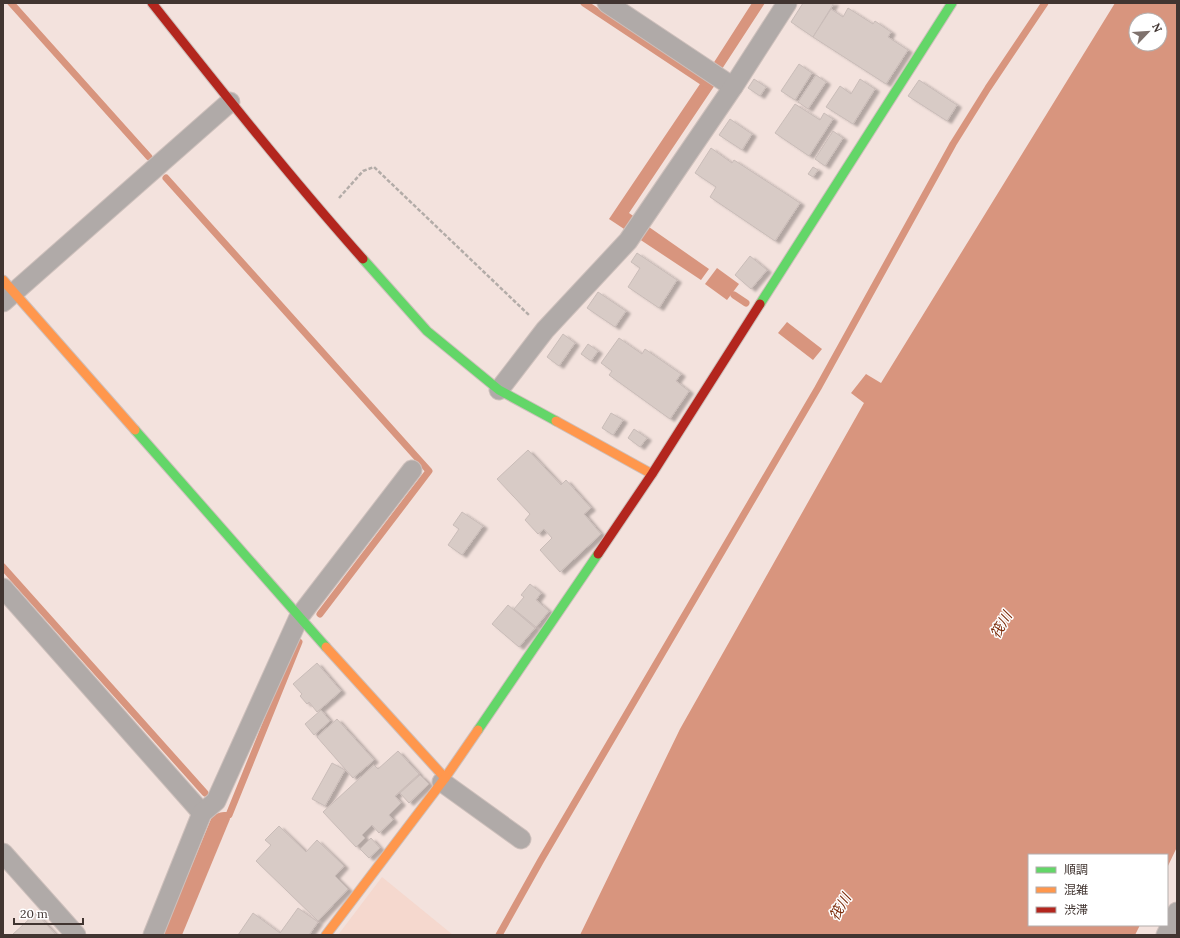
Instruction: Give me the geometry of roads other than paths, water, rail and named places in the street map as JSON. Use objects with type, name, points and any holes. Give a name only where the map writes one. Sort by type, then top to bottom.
[{"type":"street","points":[[152,3],[230,102],[324,215],[427,332],[499,390],[652,474]]},
{"type":"street","points":[[607,3],[728,84]]},
{"type":"street","points":[[499,390],[545,330],[628,241],[646,215],[728,84],[787,3]]},
{"type":"street","points":[[326,935],[443,780],[652,474],[952,3]]},
{"type":"street","points":[[230,102],[7,291],[443,780],[521,839]]},
{"type":"street","points":[[153,935],[202,813],[216,801],[299,617],[412,470]]},
{"type":"street","points":[[3,588],[202,813]]},
{"type":"street","points":[[3,853],[76,935]]},
{"type":"street","points":[[1166,935],[1177,912]]},
{"type":"water","points":[[752,3],[765,3],[722,69],[723,73],[629,213],[709,269],[701,280],[609,219],[702,81]]},
{"type":"water","name":"筏川","points":[[1115,3],[1177,3],[1177,847],[1168,866],[1168,854],[1028,854],[1028,926],[1140,926],[1135,935],[580,935],[680,729],[864,403],[851,393],[866,374],[881,383]]},
{"type":"water","points":[[717,268],[739,284],[727,300],[705,284]]},
{"type":"water","points":[[787,322],[822,349],[813,360],[778,333]]},
{"type":"water","points":[[228,812],[230,819],[182,935],[163,935],[213,814]]},
{"type":"waterway","points":[[11,3],[149,157]]},
{"type":"waterway","points":[[584,3],[706,84]]},
{"type":"waterway","points":[[499,935],[541,860],[818,388],[953,144],[988,88],[1045,3]]},
{"type":"waterway","points":[[166,178],[429,471],[320,614]]},
{"type":"waterway","points":[[734,295],[746,303]]},
{"type":"waterway","points":[[3,567],[205,793]]},
{"type":"waterway","points":[[220,817],[229,815],[299,642]]}]
